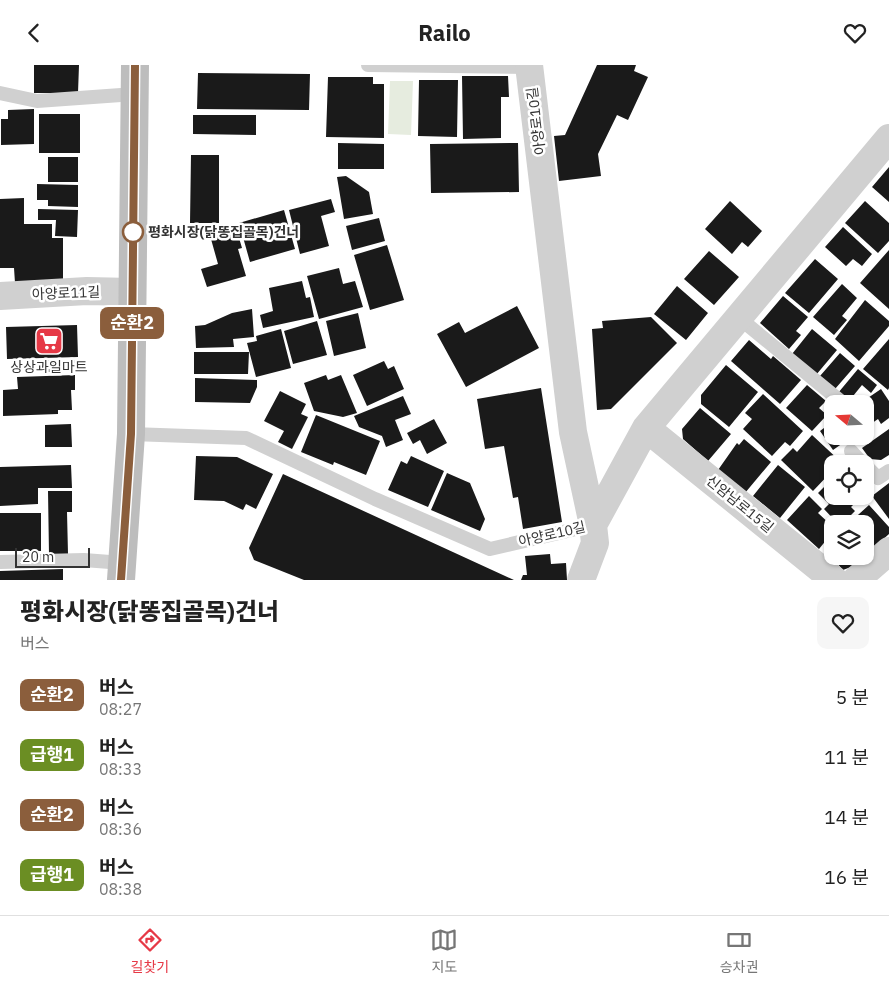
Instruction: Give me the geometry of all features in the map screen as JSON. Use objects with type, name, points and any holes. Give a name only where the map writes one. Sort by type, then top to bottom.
[{"type":"main road","points":[[122,572],[131,434],[135,65]]},
{"type":"street","name":"아양로10길","points":[[530,66],[573,432],[593,525]]},
{"type":"street","points":[[581,580],[595,543],[593,525],[646,428],[889,138]]},
{"type":"street","name":"아양로11길","points":[[0,296],[86,291],[132,292]]},
{"type":"street","name":"신암남로15길","points":[[646,428],[834,580]]},
{"type":"street","points":[[856,580],[889,551]]},
{"type":"lane","points":[[368,65],[530,66]]},
{"type":"lane","points":[[0,93],[37,101],[135,94]]},
{"type":"lane","points":[[738,317],[833,395]]},
{"type":"lane","name":"아양로10길","points":[[131,434],[246,439],[375,499],[490,549],[593,525]]},
{"type":"lane","points":[[851,451],[855,455]]},
{"type":"lane","points":[[874,474],[878,478],[889,471]]},
{"type":"lane","points":[[0,562],[84,560],[122,572]]},
{"type":"shaded area","points":[[390,81],[413,81],[411,135],[388,134]]},
{"type":"building","points":[[34,65],[79,65],[78,93],[34,93]]},
{"type":"building","points":[[597,65],[636,65],[634,71],[648,77],[628,120],[617,115],[598,154],[601,176],[559,181],[554,136],[565,135]]},
{"type":"building","points":[[198,73],[310,74],[309,110],[197,109]]},
{"type":"building","points":[[462,76],[508,76],[509,97],[501,97],[501,138],[463,139]]},
{"type":"building","points":[[328,77],[373,77],[373,84],[384,84],[384,138],[326,137]]},
{"type":"building","points":[[419,80],[458,80],[457,137],[418,136]]},
{"type":"building","points":[[34,109],[34,144],[1,145],[1,119],[8,119],[8,110]]},
{"type":"building","points":[[39,114],[80,114],[80,153],[39,153]]},
{"type":"building","points":[[193,115],[256,115],[256,135],[193,134]]},
{"type":"building","points":[[338,143],[384,144],[384,169],[338,169]]},
{"type":"building","points":[[518,143],[519,192],[431,193],[430,144]]},
{"type":"building","points":[[191,155],[219,155],[219,223],[190,223]]},
{"type":"building","points":[[48,157],[78,157],[78,182],[48,182]]},
{"type":"building","points":[[889,167],[889,202],[872,187]]},
{"type":"building","points":[[346,176],[369,192],[373,214],[344,219],[337,177]]},
{"type":"building","points":[[37,184],[78,185],[78,207],[48,206],[48,200],[37,200]]},
{"type":"building","points":[[24,198],[24,224],[52,224],[52,238],[63,238],[63,282],[15,283],[14,268],[0,268],[0,199]]},
{"type":"building","points":[[331,199],[335,212],[321,216],[329,246],[300,254],[289,210]]},
{"type":"building","points":[[730,201],[762,231],[748,247],[742,242],[732,254],[705,229]]},
{"type":"building","points":[[865,201],[889,223],[889,241],[878,253],[845,223]]},
{"type":"building","points":[[38,209],[78,210],[77,237],[55,236],[56,220],[38,220]]},
{"type":"building","points":[[284,210],[295,249],[250,262],[239,223]]},
{"type":"building","points":[[379,218],[385,241],[352,250],[346,226]]},
{"type":"building","points":[[235,224],[242,248],[238,249],[246,276],[207,287],[201,269],[218,264],[209,232]]},
{"type":"building","points":[[843,227],[872,254],[862,266],[853,259],[846,266],[825,247]]},
{"type":"building","points":[[387,245],[404,300],[370,310],[354,255]]},
{"type":"building","points":[[889,250],[889,309],[860,283]]},
{"type":"building","points":[[709,251],[739,277],[714,305],[684,279]]},
{"type":"building","points":[[815,259],[838,279],[809,313],[785,293]]},
{"type":"building","points":[[339,268],[343,284],[355,281],[363,307],[319,319],[307,276]]},
{"type":"building","points":[[302,281],[306,298],[310,297],[314,317],[263,328],[260,315],[273,311],[269,288]]},
{"type":"building","points":[[842,284],[857,298],[842,316],[847,320],[834,335],[813,317]]},
{"type":"building","points":[[677,286],[708,313],[686,340],[654,314]]},
{"type":"building","points":[[783,296],[808,317],[796,331],[801,335],[789,349],[760,323]]},
{"type":"building","points":[[865,300],[889,321],[889,326],[859,361],[835,339]]},
{"type":"building","points":[[517,306],[539,348],[466,387],[437,334],[459,322],[465,333]]},
{"type":"building","points":[[252,309],[254,337],[233,339],[234,347],[196,348],[195,326],[205,325],[232,313]]},
{"type":"building","points":[[358,313],[366,348],[334,356],[326,321]]},
{"type":"building","points":[[651,317],[677,343],[611,409],[597,410],[592,329],[603,328],[602,321]]},
{"type":"building","points":[[317,321],[327,355],[293,364],[284,331]]},
{"type":"building","points":[[77,325],[78,357],[7,359],[6,327]]},
{"type":"building","points":[[281,329],[291,368],[256,377],[247,343],[257,341],[256,336]]},
{"type":"building","points":[[812,329],[837,350],[816,375],[792,354]]},
{"type":"building","points":[[889,339],[889,388],[888,390],[863,369]]},
{"type":"building","points":[[749,340],[771,359],[773,356],[801,380],[780,404],[731,361]]},
{"type":"building","points":[[194,352],[249,352],[248,374],[194,374]]},
{"type":"building","points":[[840,353],[855,366],[835,389],[820,376]]},
{"type":"building","points":[[45,360],[75,360],[75,372],[45,372]]},
{"type":"building","points":[[384,361],[388,369],[394,366],[404,389],[367,406],[353,375]]},
{"type":"building","points":[[726,365],[758,392],[729,427],[701,404],[701,395]]},
{"type":"building","points":[[858,369],[877,385],[871,393],[862,385],[854,395],[841,395],[838,393]]},
{"type":"building","points":[[75,375],[75,390],[71,390],[72,410],[58,410],[58,414],[3,416],[3,390],[18,389],[17,377]]},
{"type":"building","points":[[326,375],[328,380],[341,375],[357,413],[343,417],[314,411],[304,383]]},
{"type":"building","points":[[195,378],[257,380],[257,387],[250,403],[195,402]]},
{"type":"building","points":[[807,385],[824,399],[824,403],[819,408],[824,412],[824,418],[812,431],[786,408]]},
{"type":"building","points":[[541,388],[562,522],[523,529],[518,497],[513,498],[504,446],[485,449],[477,399]]},
{"type":"building","points":[[881,389],[889,401],[889,418],[881,424],[878,419],[874,422],[874,395],[872,395]]},
{"type":"building","points":[[280,391],[306,404],[301,414],[308,417],[292,449],[278,442],[284,431],[264,421]]},
{"type":"building","points":[[763,394],[803,431],[790,446],[785,442],[772,456],[743,429],[752,419],[745,413]]},
{"type":"building","points":[[403,396],[411,414],[395,420],[403,440],[386,447],[382,436],[359,427],[354,416]]},
{"type":"building","points":[[700,408],[731,434],[708,461],[683,439],[682,429]]},
{"type":"building","points":[[316,415],[380,441],[366,475],[334,462],[333,465],[301,452]]},
{"type":"building","points":[[434,419],[447,443],[427,454],[420,440],[413,444],[407,433]]},
{"type":"building","points":[[71,424],[72,447],[45,447],[45,425]]},
{"type":"building","points":[[824,428],[824,437],[820,431]]},
{"type":"building","points":[[889,429],[889,455],[881,460],[874,459],[874,455],[867,455],[862,448],[866,445],[874,445],[874,440]]},
{"type":"building","points":[[812,435],[833,455],[824,455],[824,479],[813,491],[781,460],[793,448],[797,452]]},
{"type":"building","points":[[744,439],[771,462],[745,493],[718,470],[737,443],[739,445]]},
{"type":"building","points":[[830,445],[840,445],[833,450]]},
{"type":"building","points":[[196,456],[237,457],[273,474],[256,509],[246,504],[243,510],[224,501],[194,500]]},
{"type":"building","points":[[411,456],[444,471],[428,507],[388,490],[401,461],[407,464]]},
{"type":"building","points":[[71,465],[72,488],[38,488],[38,504],[0,506],[0,467]]},
{"type":"building","points":[[778,465],[805,487],[780,518],[753,496]]},
{"type":"building","points":[[447,473],[470,483],[485,519],[480,531],[431,510]]},
{"type":"building","points":[[283,474],[514,580],[304,580],[254,560],[249,548]]},
{"type":"building","points":[[889,483],[889,519],[874,499],[874,494]]},
{"type":"building","points":[[824,487],[824,499],[818,493]]},
{"type":"building","points":[[48,491],[72,491],[72,512],[67,512],[68,554],[49,554]]},
{"type":"building","points":[[809,496],[822,509],[818,513],[824,519],[824,543],[819,549],[787,520]]},
{"type":"building","points":[[828,505],[853,505],[851,507],[855,511],[851,515],[830,515],[824,509]]},
{"type":"building","points":[[869,505],[889,527],[889,534],[874,548],[874,515],[858,515]]},
{"type":"building","points":[[0,513],[41,513],[41,551],[0,551]]},
{"type":"building","points":[[550,554],[551,564],[566,563],[567,580],[521,580],[523,575],[527,575],[525,556]]},
{"type":"building","points":[[839,565],[856,565],[843,570]]},
{"type":"building","points":[[63,569],[63,580],[0,580],[0,571]]},
{"type":"bus line","name":"순환2","points":[[121,580],[131,434],[135,65]]},
{"type":"place","name":"평화시장(닭똥집골목)건너","points":[[133,232]]},
{"type":"place","name":"상상과일마트","points":[[49,341]]}]
